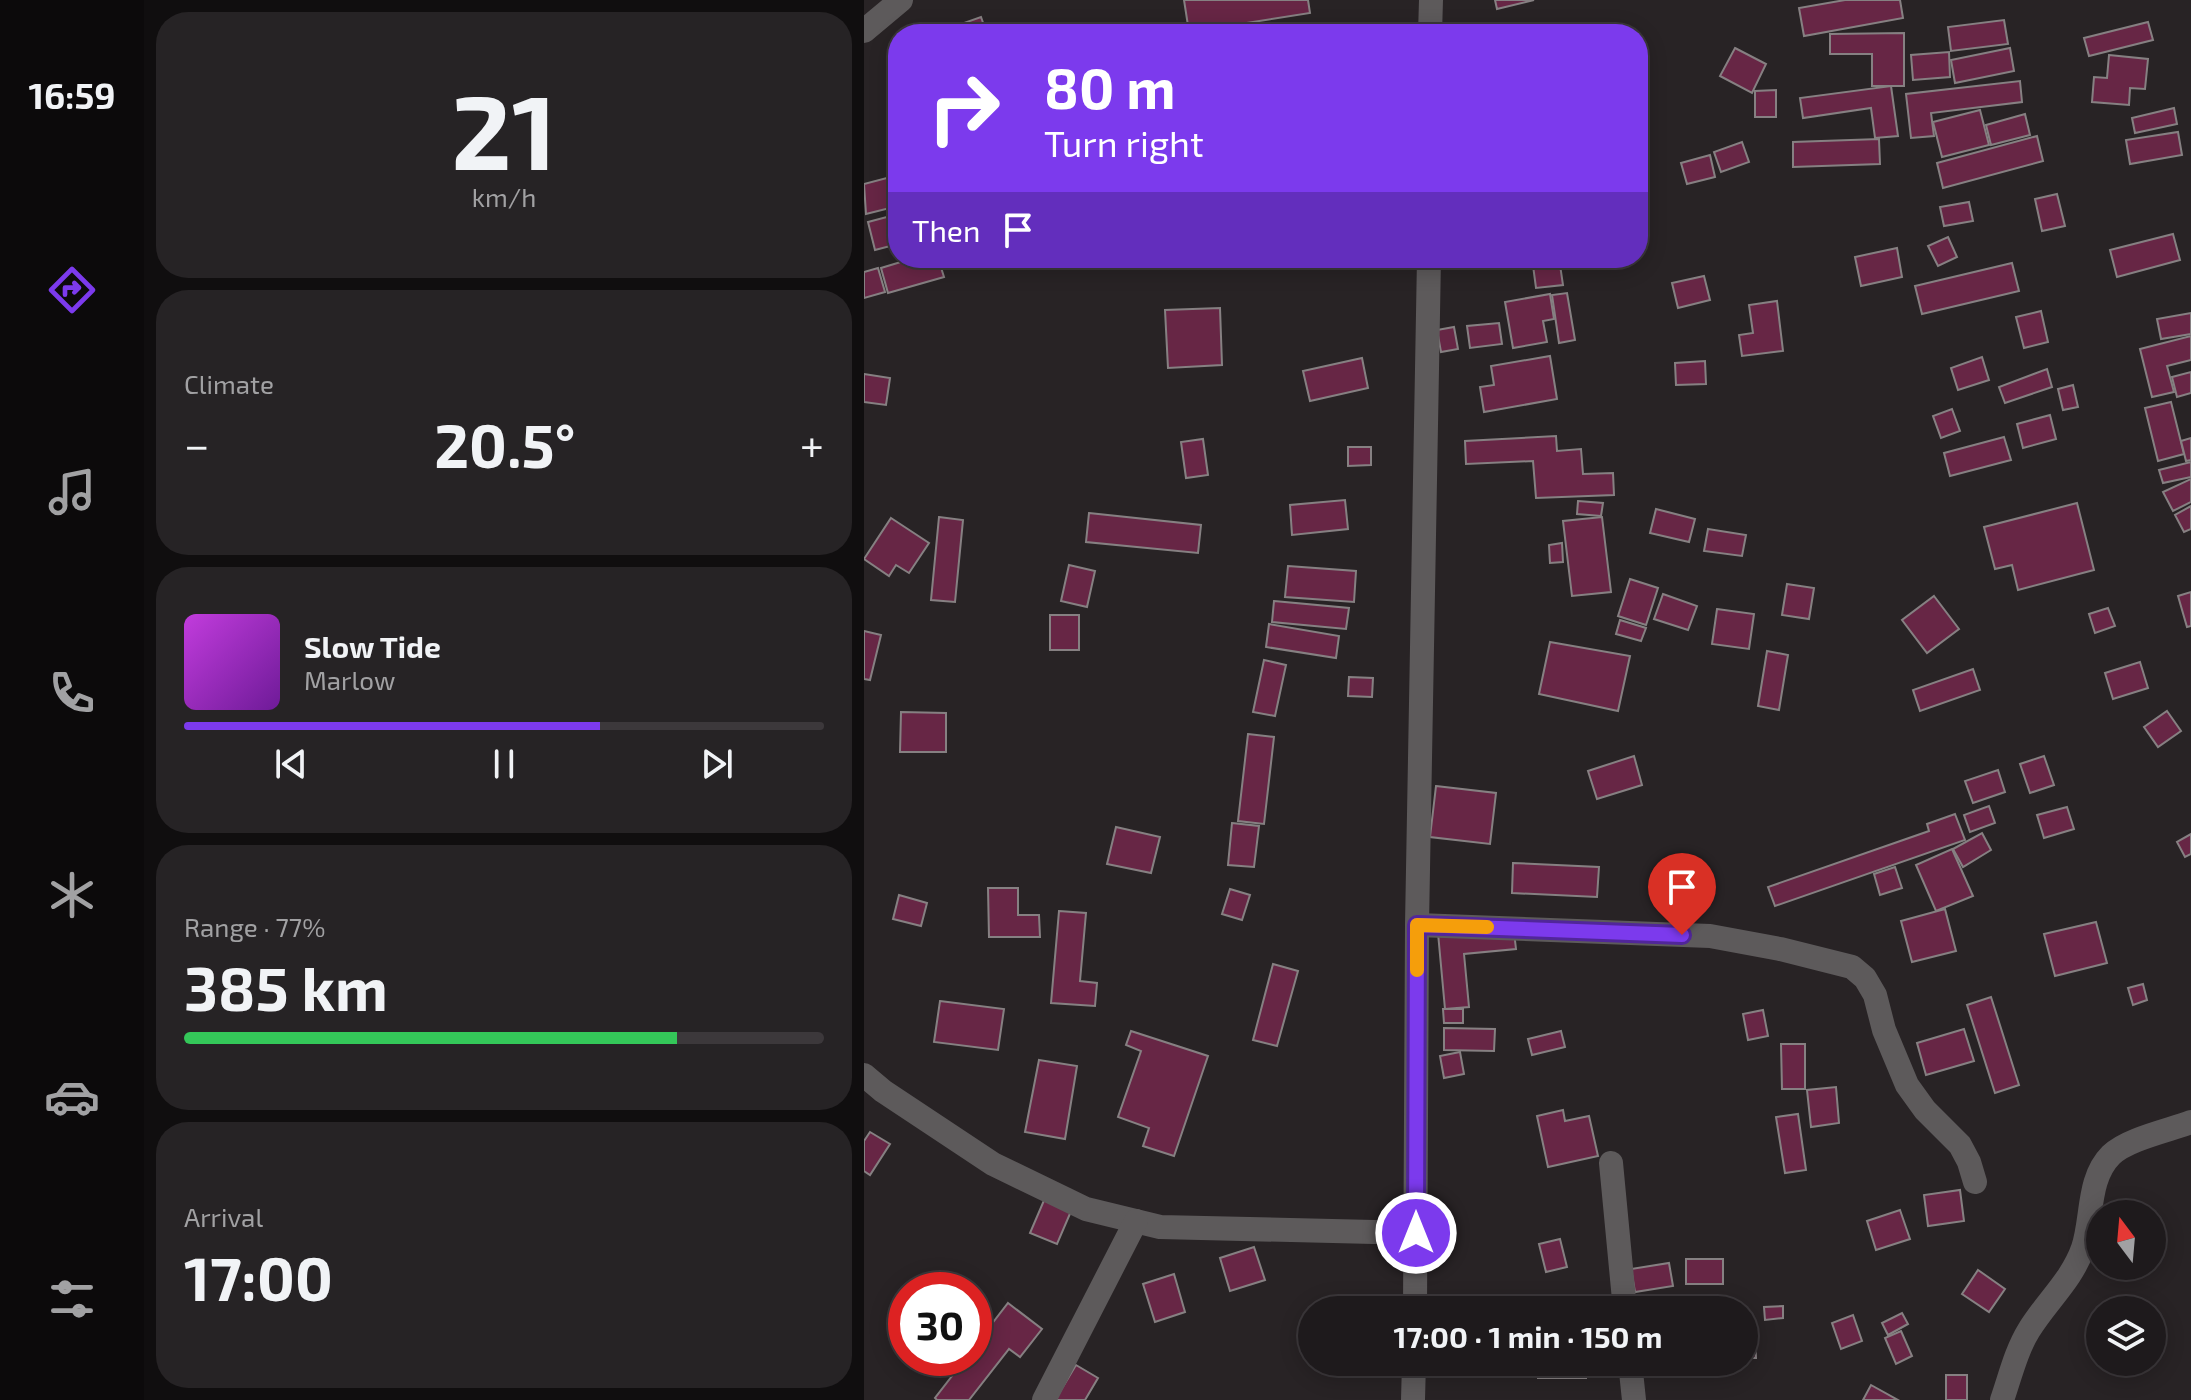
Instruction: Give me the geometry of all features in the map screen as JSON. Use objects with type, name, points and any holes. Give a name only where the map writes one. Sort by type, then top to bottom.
[{"type":"street","points":[[864,31],[901,0]]},
{"type":"street","points":[[1430,24],[1431,0]]},
{"type":"street","points":[[1415,1296],[1417,925],[1429,268]]},
{"type":"street","points":[[1417,925],[1710,936],[1852,967],[1865,978],[1875,995],[1884,1030],[1907,1085],[1925,1110],[1960,1145],[1975,1182]]},
{"type":"street","points":[[864,1075],[993,1164],[1086,1209],[1160,1227],[1416,1233]]},
{"type":"street","points":[[2002,1400],[2027,1333],[2075,1269],[2084,1246],[2095,1184],[2104,1163],[2114,1152],[2191,1122]]},
{"type":"street","points":[[1611,1163],[1624,1296]]},
{"type":"street","points":[[1044,1400],[1136,1221]]},
{"type":"street","points":[[1413,1400],[1414,1376]]},
{"type":"street","points":[[1631,1376],[1634,1400]]},
{"type":"building","points":[[1184,0],[1308,0],[1310,13],[1240,24],[1188,24]]},
{"type":"building","points":[[1495,0],[1534,0],[1497,9]]},
{"type":"building","points":[[1845,0],[1900,0],[1903,18],[1804,36],[1799,8]]},
{"type":"building","points":[[981,17],[983,24],[961,24]]},
{"type":"building","points":[[2004,20],[2008,44],[1951,51],[1948,27]]},
{"type":"building","points":[[2148,22],[2153,40],[2089,56],[2084,38]]},
{"type":"building","points":[[1904,33],[1904,86],[1872,86],[1872,54],[1830,54],[1830,34]]},
{"type":"building","points":[[1735,48],[1766,64],[1752,93],[1720,76]]},
{"type":"building","points":[[2010,48],[2014,71],[1955,83],[1951,60]]},
{"type":"building","points":[[1949,52],[1950,77],[1913,80],[1911,55]]},
{"type":"building","points":[[2109,55],[2148,59],[2145,89],[2130,88],[2129,105],[2092,102],[2094,77],[2107,78]]},
{"type":"building","points":[[2020,81],[2022,102],[1931,113],[1934,136],[1911,138],[1906,94]]},
{"type":"building","points":[[1891,86],[1898,136],[1875,138],[1871,108],[1803,118],[1800,98]]},
{"type":"building","points":[[1776,90],[1776,117],[1755,117],[1755,91]]},
{"type":"building","points":[[2174,108],[2177,124],[2135,133],[2132,118]]},
{"type":"building","points":[[1980,110],[1989,145],[1942,157],[1933,122]]},
{"type":"building","points":[[2025,114],[2030,135],[1991,145],[1986,125]]},
{"type":"building","points":[[2178,132],[2182,155],[2130,164],[2126,140]]},
{"type":"building","points":[[2037,136],[2043,161],[1943,188],[1937,163]]},
{"type":"building","points":[[1879,139],[1880,164],[1793,167],[1793,142]]},
{"type":"building","points":[[1742,142],[1749,162],[1721,172],[1714,152]]},
{"type":"building","points":[[1710,155],[1715,177],[1687,184],[1681,163]]},
{"type":"building","points":[[888,178],[888,208],[866,214],[864,184]]},
{"type":"building","points":[[2057,194],[2065,226],[2042,231],[2035,199]]},
{"type":"building","points":[[1969,202],[1973,221],[1944,226],[1940,207]]},
{"type":"building","points":[[888,217],[888,247],[875,250],[868,222]]},
{"type":"building","points":[[2173,234],[2180,260],[2117,277],[2110,250]]},
{"type":"building","points":[[1948,237],[1957,257],[1938,266],[1928,246]]},
{"type":"building","points":[[1897,248],[1902,277],[1861,286],[1855,257]]},
{"type":"building","points":[[2012,263],[2019,291],[1922,314],[1915,286]]},
{"type":"building","points":[[878,268],[885,292],[864,298],[864,272]]},
{"type":"building","points":[[881,268],[941,268],[944,277],[888,293]]},
{"type":"building","points":[[1533,268],[1560,268],[1563,285],[1536,288]]},
{"type":"building","points":[[1704,276],[1710,300],[1678,308],[1672,283]]},
{"type":"building","points":[[1567,293],[1575,340],[1559,343],[1552,295]]},
{"type":"building","points":[[1550,294],[1554,319],[1543,321],[1547,342],[1513,348],[1505,302]]},
{"type":"building","points":[[1777,301],[1783,351],[1742,356],[1739,335],[1753,333],[1749,305]]},
{"type":"building","points":[[1220,308],[1222,365],[1168,368],[1165,310]]},
{"type":"building","points":[[2041,311],[2048,342],[2024,348],[2016,317]]},
{"type":"building","points":[[2191,313],[2191,334],[2161,339],[2157,319]]},
{"type":"building","points":[[1499,323],[1502,344],[1470,348],[1467,326]]},
{"type":"building","points":[[1454,327],[1458,349],[1441,352],[1437,330]]},
{"type":"building","points":[[2191,336],[2191,360],[2167,366],[2174,392],[2152,397],[2140,349]]},
{"type":"building","points":[[1550,356],[1557,399],[1484,412],[1480,387],[1494,385],[1491,366]]},
{"type":"building","points":[[1982,357],[1989,380],[1958,390],[1951,368]]},
{"type":"building","points":[[1362,358],[1368,388],[1310,401],[1303,371]]},
{"type":"building","points":[[1705,361],[1706,384],[1676,385],[1675,363]]},
{"type":"building","points":[[2047,369],[2052,387],[2005,403],[1999,387]]},
{"type":"building","points":[[2191,372],[2191,393],[2177,397],[2172,377]]},
{"type":"building","points":[[864,374],[890,378],[886,405],[864,402]]},
{"type":"building","points":[[2073,385],[2078,407],[2063,410],[2058,389]]},
{"type":"building","points":[[2171,402],[2184,454],[2158,461],[2145,408]]},
{"type":"building","points":[[1952,409],[1960,431],[1941,438],[1933,416]]},
{"type":"building","points":[[2050,415],[2056,439],[2023,448],[2017,424]]},
{"type":"building","points":[[1556,436],[1557,451],[1581,449],[1583,474],[1613,473],[1614,495],[1536,498],[1533,461],[1466,464],[1465,441]]},
{"type":"building","points":[[2004,437],[2011,460],[1950,476],[1944,453]]},
{"type":"building","points":[[2191,438],[2191,460],[2186,461],[2181,441]]},
{"type":"building","points":[[1203,439],[1208,475],[1186,478],[1181,442]]},
{"type":"building","points":[[1348,447],[1371,447],[1371,465],[1348,466]]},
{"type":"building","points":[[2191,462],[2191,477],[2163,483],[2159,470]]},
{"type":"building","points":[[2191,479],[2191,502],[2173,511],[2163,492]]},
{"type":"building","points":[[1345,500],[1348,529],[1292,535],[1290,505]]},
{"type":"building","points":[[1578,501],[1603,503],[1601,516],[1577,514]]},
{"type":"building","points":[[2077,503],[2094,570],[2018,590],[2012,565],[1995,569],[1984,527]]},
{"type":"building","points":[[2191,506],[2191,529],[2184,532],[2175,515]]},
{"type":"building","points":[[1656,509],[1695,519],[1689,542],[1650,533]]},
{"type":"building","points":[[1089,513],[1201,525],[1198,553],[1086,542]]},
{"type":"building","points":[[939,517],[963,520],[955,602],[931,600]]},
{"type":"building","points":[[1602,517],[1611,592],[1572,596],[1563,521]]},
{"type":"building","points":[[891,518],[929,543],[909,573],[896,565],[889,576],[864,559]]},
{"type":"building","points":[[1708,529],[1746,535],[1742,556],[1704,551]]},
{"type":"building","points":[[1562,543],[1563,562],[1550,563],[1549,545]]},
{"type":"building","points":[[1069,565],[1095,571],[1087,607],[1061,601]]},
{"type":"building","points":[[1288,566],[1356,571],[1354,602],[1285,597]]},
{"type":"building","points":[[1630,579],[1658,588],[1646,625],[1618,616]]},
{"type":"building","points":[[1787,584],[1814,588],[1809,619],[1782,615]]},
{"type":"building","points":[[2191,592],[2191,626],[2187,627],[2178,596]]},
{"type":"building","points":[[1663,594],[1697,606],[1688,630],[1654,619]]},
{"type":"building","points":[[1934,596],[1959,629],[1927,653],[1902,620]]},
{"type":"building","points":[[1274,601],[1349,608],[1346,629],[1272,622]]},
{"type":"building","points":[[2108,608],[2115,626],[2095,633],[2089,614]]},
{"type":"building","points":[[1717,609],[1754,614],[1749,649],[1712,644]]},
{"type":"building","points":[[1050,615],[1079,615],[1079,650],[1050,650]]},
{"type":"building","points":[[1620,620],[1646,628],[1641,641],[1616,634]]},
{"type":"building","points":[[1269,624],[1339,636],[1336,658],[1266,647]]},
{"type":"building","points":[[864,631],[881,635],[870,680],[864,679]]},
{"type":"building","points":[[1550,642],[1630,656],[1618,711],[1539,694]]},
{"type":"building","points":[[1767,651],[1788,655],[1779,710],[1758,706]]},
{"type":"building","points":[[1264,660],[1286,665],[1275,716],[1253,712]]},
{"type":"building","points":[[2140,662],[2148,688],[2113,699],[2105,673]]},
{"type":"building","points":[[1973,669],[1980,690],[1920,711],[1913,690]]},
{"type":"building","points":[[1349,677],[1373,678],[1372,697],[1348,696]]},
{"type":"building","points":[[2167,711],[2181,731],[2158,747],[2144,727]]},
{"type":"building","points":[[901,712],[946,713],[946,752],[900,752]]},
{"type":"building","points":[[1248,734],[1274,737],[1264,824],[1238,821]]},
{"type":"building","points":[[1634,756],[1642,785],[1597,799],[1588,771]]},
{"type":"building","points":[[2044,756],[2054,785],[2030,793],[2020,764]]},
{"type":"building","points":[[1998,770],[2005,792],[1973,803],[1965,781]]},
{"type":"building","points":[[1436,786],[1496,793],[1490,844],[1430,837]]},
{"type":"building","points":[[1989,806],[1995,823],[1970,832],[1964,815]]},
{"type":"building","points":[[2067,807],[2074,829],[2044,838],[2037,815]]},
{"type":"building","points":[[1955,814],[1965,840],[1775,906],[1768,887],[1929,831],[1927,824]]},
{"type":"building","points":[[1232,823],[1259,826],[1254,867],[1228,865]]},
{"type":"building","points":[[1116,827],[1160,837],[1151,873],[1107,864]]},
{"type":"building","points":[[1982,833],[1991,850],[1963,867],[1953,849]]},
{"type":"building","points":[[2191,834],[2191,854],[2185,857],[2177,842]]},
{"type":"building","points":[[1952,849],[1973,896],[1936,911],[1916,865]]},
{"type":"building","points":[[1513,863],[1599,867],[1597,897],[1512,893]]},
{"type":"building","points":[[1895,867],[1902,888],[1880,895],[1874,874]]},
{"type":"building","points":[[988,888],[1018,888],[1018,915],[1039,915],[1040,937],[989,937]]},
{"type":"building","points":[[1230,889],[1250,895],[1242,920],[1222,914]]},
{"type":"building","points":[[899,895],[927,903],[921,926],[893,919]]},
{"type":"building","points":[[1945,909],[1956,951],[1912,962],[1901,921]]},
{"type":"building","points":[[1059,911],[1086,913],[1080,981],[1097,983],[1095,1006],[1051,1003]]},
{"type":"building","points":[[2096,922],[2107,963],[2055,976],[2044,934]]},
{"type":"building","points":[[1514,932],[1516,949],[1464,954],[1469,1007],[1445,1009],[1438,933]]},
{"type":"building","points":[[1273,964],[1298,971],[1277,1046],[1253,1040]]},
{"type":"building","points":[[2143,984],[2147,1000],[2133,1005],[2128,988]]},
{"type":"building","points":[[1991,997],[2019,1085],[1995,1093],[1967,1005]]},
{"type":"building","points":[[940,1001],[1004,1009],[998,1050],[934,1042]]},
{"type":"building","points":[[1443,1009],[1463,1009],[1463,1023],[1444,1023]]},
{"type":"building","points":[[1763,1010],[1768,1036],[1748,1040],[1743,1014]]},
{"type":"building","points":[[1444,1028],[1495,1029],[1494,1051],[1444,1050]]},
{"type":"building","points":[[1964,1029],[1974,1061],[1926,1075],[1917,1043]]},
{"type":"building","points":[[1131,1031],[1208,1056],[1174,1156],[1143,1146],[1149,1128],[1118,1117],[1141,1051],[1126,1045]]},
{"type":"building","points":[[1561,1031],[1565,1047],[1532,1055],[1528,1039]]},
{"type":"building","points":[[1781,1044],[1805,1044],[1805,1089],[1782,1089]]},
{"type":"building","points":[[1460,1052],[1464,1074],[1444,1078],[1440,1056]]},
{"type":"building","points":[[1039,1060],[1077,1066],[1065,1139],[1025,1132]]},
{"type":"building","points":[[1836,1087],[1839,1123],[1811,1127],[1807,1090]]},
{"type":"building","points":[[1563,1110],[1565,1121],[1589,1116],[1598,1156],[1548,1167],[1537,1116]]},
{"type":"building","points":[[1798,1114],[1806,1170],[1785,1173],[1776,1117]]},
{"type":"building","points":[[870,1132],[890,1144],[870,1175],[864,1171],[864,1141]]},
{"type":"building","points":[[1960,1190],[1964,1221],[1928,1226],[1924,1195]]},
{"type":"building","points":[[1045,1198],[1072,1209],[1057,1244],[1030,1233]]},
{"type":"building","points":[[1900,1210],[1910,1239],[1876,1250],[1867,1221]]},
{"type":"building","points":[[1560,1239],[1567,1267],[1546,1272],[1539,1244]]},
{"type":"building","points":[[1254,1247],[1265,1280],[1230,1291],[1220,1258]]},
{"type":"building","points":[[1686,1259],[1723,1259],[1723,1284],[1686,1284]]},
{"type":"building","points":[[1669,1263],[1673,1286],[1635,1292],[1631,1269]]},
{"type":"building","points":[[1978,1270],[2005,1289],[1989,1312],[1962,1294]]},
{"type":"building","points":[[1174,1274],[1185,1312],[1155,1322],[1143,1284]]},
{"type":"building","points":[[1008,1303],[1042,1329],[1020,1357],[1009,1349],[992,1371],[992,1324]]},
{"type":"building","points":[[1783,1306],[1783,1318],[1765,1320],[1764,1307]]},
{"type":"building","points":[[1902,1313],[1908,1324],[1888,1335],[1882,1323]]},
{"type":"building","points":[[1853,1315],[1862,1341],[1841,1349],[1832,1323]]},
{"type":"building","points":[[1901,1331],[1912,1356],[1896,1364],[1885,1338]]},
{"type":"building","points":[[1076,1365],[1098,1378],[1085,1400],[1055,1400]]},
{"type":"building","points":[[1946,1375],[1967,1375],[1967,1400],[1946,1400]]},
{"type":"building","points":[[952,1376],[988,1376],[969,1400],[935,1398]]},
{"type":"building","points":[[1538,1376],[1586,1376],[1586,1378]]},
{"type":"building","points":[[1871,1385],[1898,1400],[1863,1400]]},
{"type":"slow traffic","points":[[1417,970],[1417,925],[1487,927]]},
{"type":"route","points":[[1416,1233],[1417,925],[1682,935]]}]
